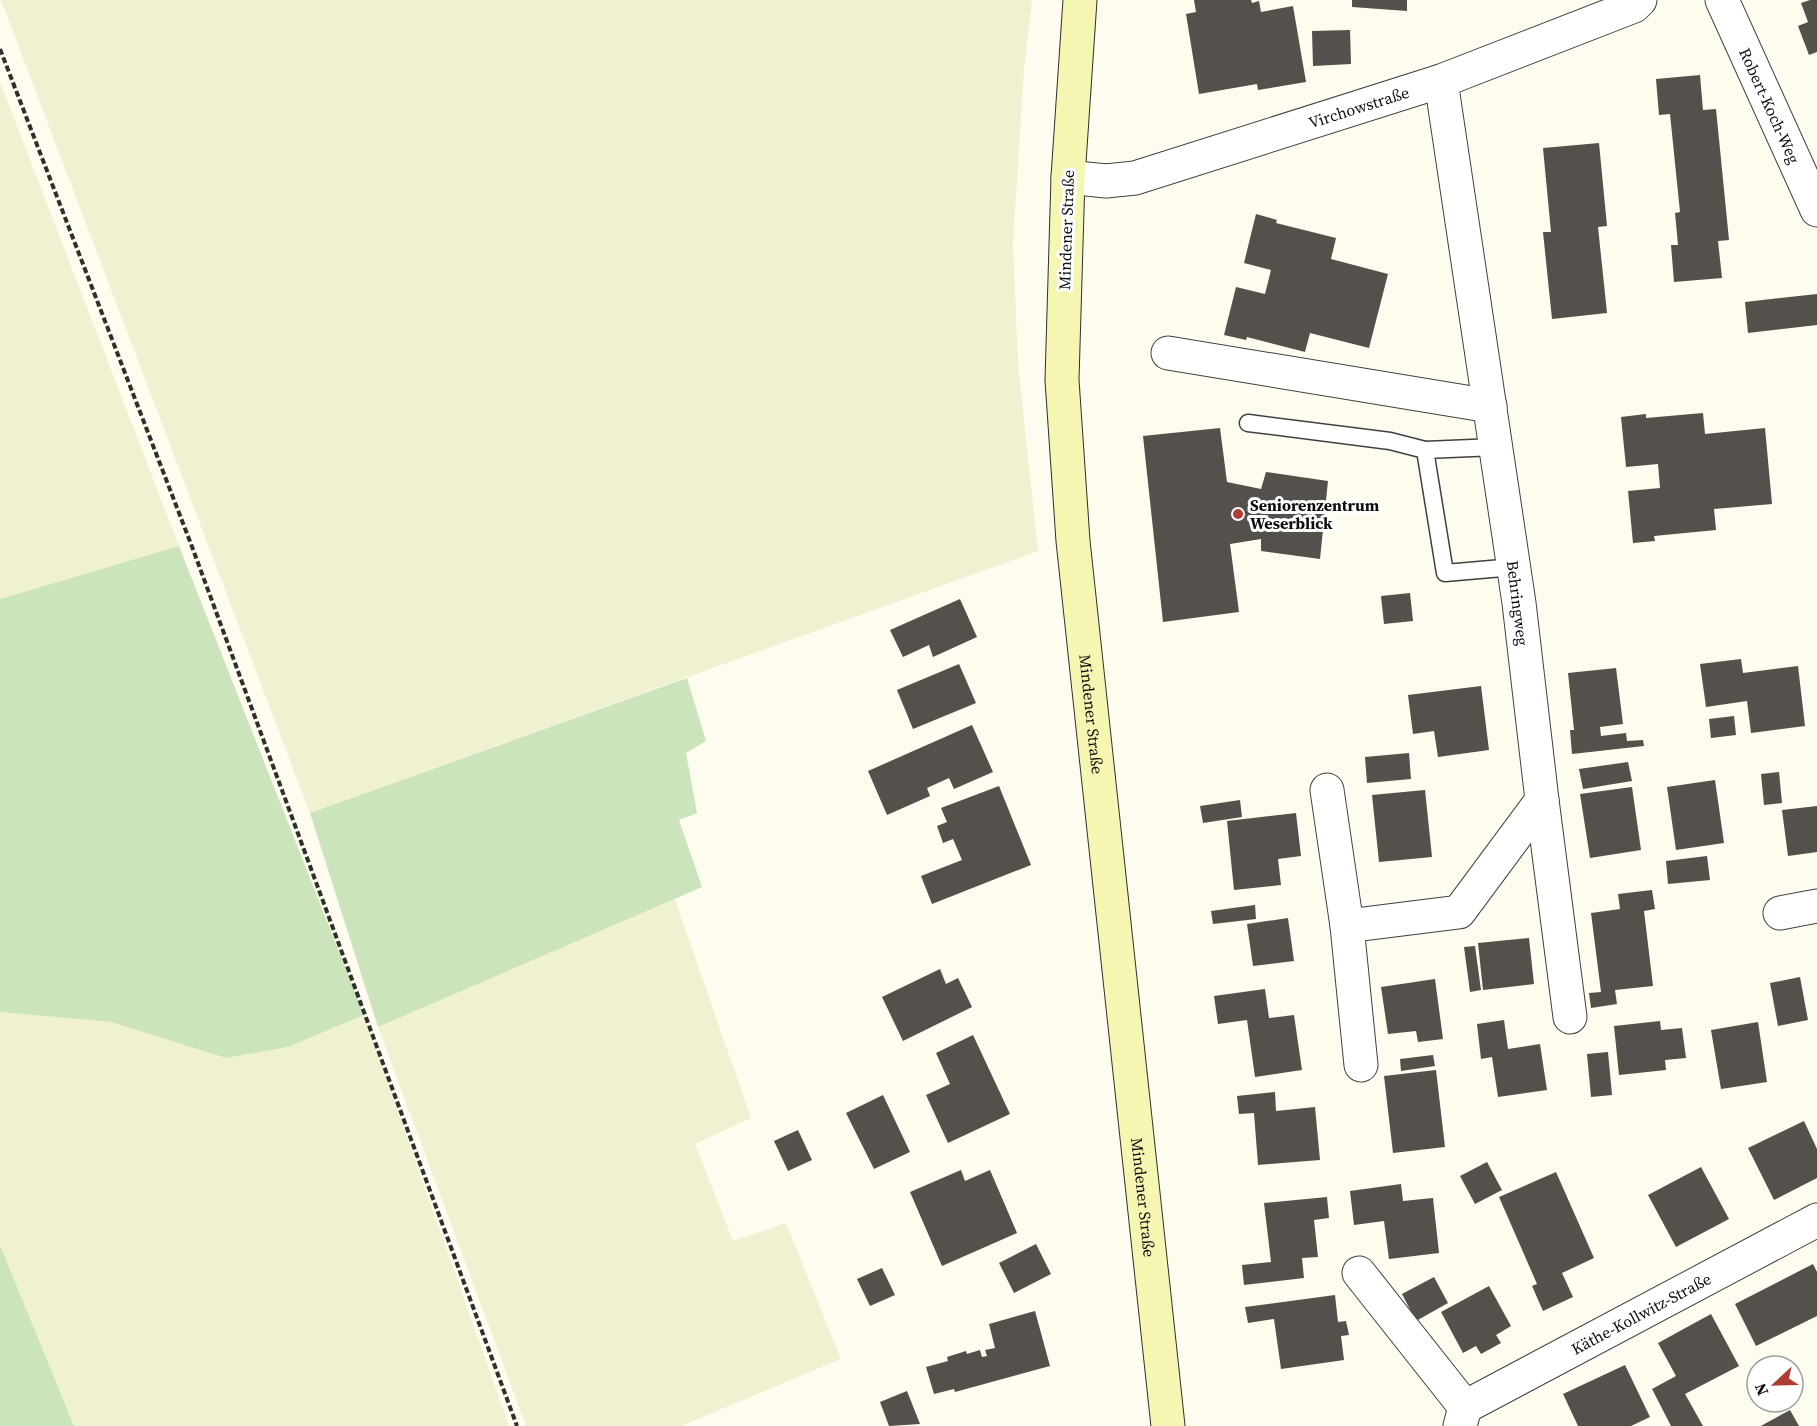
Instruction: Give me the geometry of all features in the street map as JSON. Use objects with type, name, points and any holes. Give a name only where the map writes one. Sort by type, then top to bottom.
[{"type":"main road","name":"Mindener Straße","points":[[1080,0],[1068,177],[1062,380],[1073,541],[1168,1426]]},
{"type":"street","name":"Virchowstraße","points":[[1068,177],[1106,181],[1135,178],[1441,81],[1634,6],[1640,0]]},
{"type":"street","name":"Robert-Koch-Weg","points":[[1722,0],[1817,210]]},
{"type":"street","name":"Behringweg","points":[[1441,81],[1514,567],[1570,1017]]},
{"type":"street","points":[[1168,353],[1490,406]]},
{"type":"street","points":[[1327,790],[1347,926],[1361,1065]]},
{"type":"street","points":[[1347,926],[1459,912],[1542,800]]},
{"type":"street","points":[[1780,913],[1817,906]]},
{"type":"street","name":"Käthe-Kollwitz-Straße","points":[[1359,1273],[1463,1417],[1817,1220]]},
{"type":"lane","points":[[1248,423],[1389,441],[1425,450],[1496,447]]},
{"type":"lane","points":[[1425,450],[1445,573],[1514,567]]},
{"type":"path","points":[[0,49],[191,544],[517,1426]]},
{"type":"green space","points":[[1,0],[1032,0],[1024,69],[1013,243],[1018,364],[1038,551],[310,813]]},
{"type":"green space","points":[[0,82],[179,546],[0,599]]},
{"type":"green space","points":[[179,546],[364,1015],[288,1047],[226,1058],[111,1022],[0,1012],[0,599]]},
{"type":"green space","points":[[687,678],[706,741],[686,753],[697,813],[679,820],[702,887],[378,1027],[310,813]]},
{"type":"green space","points":[[674,897],[751,1118],[695,1144],[733,1241],[786,1223],[841,1359],[681,1426],[526,1426],[378,1027]]},
{"type":"green space","points":[[0,1012],[111,1022],[226,1058],[288,1047],[364,1015],[509,1426],[74,1426],[0,1245]]},
{"type":"green space","points":[[0,1245],[74,1426],[0,1426]]},
{"type":"building","points":[[1194,0],[1251,0],[1252,3],[1259,1],[1261,12],[1293,6],[1306,82],[1258,90],[1257,84],[1199,94],[1186,14],[1196,12]]},
{"type":"building","points":[[1352,0],[1407,0],[1407,11],[1352,7]]},
{"type":"building","points":[[1817,0],[1817,52],[1809,55],[1798,26],[1808,22],[1801,3]]},
{"type":"building","points":[[1350,30],[1351,64],[1313,66],[1312,31]]},
{"type":"building","points":[[1700,75],[1703,110],[1716,109],[1729,240],[1718,241],[1722,278],[1674,282],[1671,245],[1678,245],[1675,213],[1680,212],[1670,114],[1659,115],[1656,79]]},
{"type":"building","points":[[1599,143],[1607,226],[1598,227],[1607,313],[1552,319],[1543,232],[1551,232],[1543,148]]},
{"type":"building","points":[[1256,214],[1277,220],[1276,223],[1336,238],[1331,259],[1388,274],[1369,348],[1310,333],[1305,352],[1247,337],[1246,340],[1224,335],[1236,287],[1265,294],[1271,270],[1244,263]]},
{"type":"building","points":[[1817,294],[1817,325],[1748,333],[1745,302]]},
{"type":"building","points":[[1703,413],[1705,434],[1765,428],[1772,504],[1714,509],[1716,530],[1654,536],[1655,541],[1633,543],[1628,491],[1660,488],[1658,464],[1626,467],[1621,417],[1646,414],[1646,418]]},
{"type":"building","name":"Seniorenzentrum Weserblick","points":[[1220,428],[1227,482],[1261,489],[1266,472],[1328,481],[1320,559],[1261,551],[1261,539],[1230,544],[1239,612],[1163,622],[1143,436]]},
{"type":"building","points":[[1410,593],[1413,621],[1384,624],[1381,596]]},
{"type":"building","points":[[960,599],[977,637],[933,657],[929,645],[903,657],[890,630]]},
{"type":"building","points":[[1741,659],[1743,673],[1798,666],[1805,726],[1751,733],[1747,701],[1706,707],[1700,664]]},
{"type":"building","points":[[959,664],[976,703],[913,729],[897,690]]},
{"type":"building","points":[[1616,668],[1623,724],[1600,727],[1601,736],[1626,733],[1627,741],[1643,740],[1644,746],[1572,754],[1570,730],[1574,730],[1568,673]]},
{"type":"building","points":[[1481,686],[1489,750],[1438,757],[1434,731],[1413,734],[1408,695]]},
{"type":"building","points":[[1734,716],[1736,735],[1711,738],[1709,719]]},
{"type":"building","points":[[972,725],[993,772],[954,789],[949,778],[927,788],[930,796],[887,815],[868,771]]},
{"type":"building","points":[[1409,753],[1411,779],[1367,783],[1365,757]]},
{"type":"building","points":[[1628,762],[1632,781],[1583,789],[1579,769]]},
{"type":"building","points":[[1779,772],[1782,803],[1764,805],[1761,774]]},
{"type":"building","points":[[1715,780],[1724,843],[1676,850],[1667,787]]},
{"type":"building","points":[[999,786],[1031,865],[932,904],[921,876],[962,860],[953,839],[943,843],[937,826],[947,822],[941,808]]},
{"type":"building","points":[[1632,787],[1641,850],[1590,858],[1580,794]]},
{"type":"building","points":[[1425,790],[1432,857],[1379,862],[1372,795]]},
{"type":"building","points":[[1240,800],[1242,817],[1203,823],[1200,806]]},
{"type":"building","points":[[1817,806],[1817,852],[1788,856],[1782,810]]},
{"type":"building","points":[[1296,813],[1301,856],[1278,859],[1281,885],[1234,890],[1227,821]]},
{"type":"building","points":[[1707,856],[1710,880],[1668,884],[1666,861]]},
{"type":"building","points":[[1652,890],[1655,909],[1644,911],[1653,986],[1615,990],[1617,1004],[1591,1008],[1589,993],[1601,992],[1591,913],[1620,909],[1618,894]]},
{"type":"building","points":[[1255,905],[1256,919],[1213,924],[1211,911]]},
{"type":"building","points":[[1288,918],[1294,961],[1253,966],[1247,924]]},
{"type":"building","points":[[1529,938],[1534,984],[1483,990],[1478,943]]},
{"type":"building","points":[[1475,946],[1481,990],[1470,992],[1464,947]]},
{"type":"building","points":[[940,969],[946,984],[958,978],[972,1007],[903,1041],[882,997]]},
{"type":"building","points":[[1800,977],[1808,1020],[1778,1026],[1770,983]]},
{"type":"building","points":[[1435,979],[1443,1039],[1418,1042],[1416,1031],[1388,1034],[1381,987]]},
{"type":"building","points":[[1265,989],[1269,1018],[1294,1015],[1302,1070],[1255,1077],[1247,1020],[1218,1024],[1214,996]]},
{"type":"building","points":[[1504,1020],[1508,1049],[1540,1044],[1547,1090],[1498,1097],[1492,1057],[1481,1059],[1477,1024]]},
{"type":"building","points":[[1660,1021],[1661,1030],[1682,1028],[1686,1058],[1665,1060],[1666,1070],[1619,1075],[1614,1026]]},
{"type":"building","points":[[1758,1022],[1767,1082],[1721,1089],[1711,1030]]},
{"type":"building","points":[[973,1035],[1010,1114],[948,1143],[926,1095],[950,1084],[936,1053]]},
{"type":"building","points":[[1608,1052],[1612,1095],[1591,1097],[1587,1054]]},
{"type":"building","points":[[1433,1055],[1435,1066],[1401,1071],[1400,1059]]},
{"type":"building","points":[[1436,1070],[1445,1147],[1393,1153],[1384,1076]]},
{"type":"building","points":[[1275,1092],[1276,1111],[1315,1107],[1320,1160],[1258,1165],[1254,1113],[1239,1114],[1237,1096]]},
{"type":"building","points":[[883,1095],[910,1152],[874,1169],[846,1113]]},
{"type":"building","points":[[1804,1121],[1817,1149],[1817,1178],[1774,1200],[1748,1148]]},
{"type":"building","points":[[798,1130],[812,1160],[788,1171],[774,1141]]},
{"type":"building","points":[[1487,1162],[1502,1190],[1475,1204],[1460,1176]]},
{"type":"building","points":[[1701,1167],[1729,1219],[1676,1247],[1648,1195]]},
{"type":"building","points":[[961,1170],[965,1181],[990,1170],[1017,1233],[942,1266],[910,1192]]},
{"type":"building","points":[[1556,1172],[1594,1258],[1562,1273],[1573,1297],[1543,1311],[1532,1286],[1537,1284],[1499,1197]]},
{"type":"building","points":[[1401,1184],[1403,1201],[1433,1198],[1439,1253],[1389,1259],[1384,1221],[1354,1225],[1350,1191]]},
{"type":"building","points":[[1327,1197],[1329,1218],[1314,1220],[1318,1257],[1302,1258],[1304,1278],[1244,1285],[1242,1265],[1271,1262],[1264,1203]]},
{"type":"building","points":[[1036,1244],[1051,1274],[1014,1293],[999,1263]]},
{"type":"building","points":[[1813,1264],[1817,1272],[1817,1316],[1756,1346],[1735,1304]]},
{"type":"building","points":[[882,1268],[895,1295],[870,1306],[857,1279]]},
{"type":"building","points":[[1434,1277],[1448,1303],[1416,1321],[1402,1294]]},
{"type":"building","points":[[1489,1286],[1511,1326],[1496,1335],[1501,1343],[1481,1354],[1476,1346],[1463,1353],[1441,1312]]},
{"type":"building","points":[[1335,1295],[1338,1322],[1346,1321],[1349,1335],[1341,1336],[1344,1360],[1281,1369],[1274,1319],[1248,1323],[1245,1307]]},
{"type":"building","points":[[1035,1311],[1050,1366],[955,1392],[954,1389],[934,1394],[926,1367],[948,1361],[947,1357],[966,1351],[967,1354],[980,1350],[982,1357],[987,1356],[985,1350],[995,1348],[989,1324]]},
{"type":"building","points":[[1711,1314],[1739,1366],[1685,1394],[1703,1426],[1671,1426],[1652,1389],[1676,1376],[1658,1343]]},
{"type":"building","points":[[1625,1365],[1650,1417],[1631,1426],[1578,1426],[1563,1394]]},
{"type":"building","points":[[907,1391],[920,1424],[889,1426],[880,1402]]},
{"type":"building","points":[[1783,1414],[1792,1414],[1799,1426],[1761,1426]]},
{"type":"place","name":"Seniorenzentrum Weserblick","points":[[1238,514]]}]
